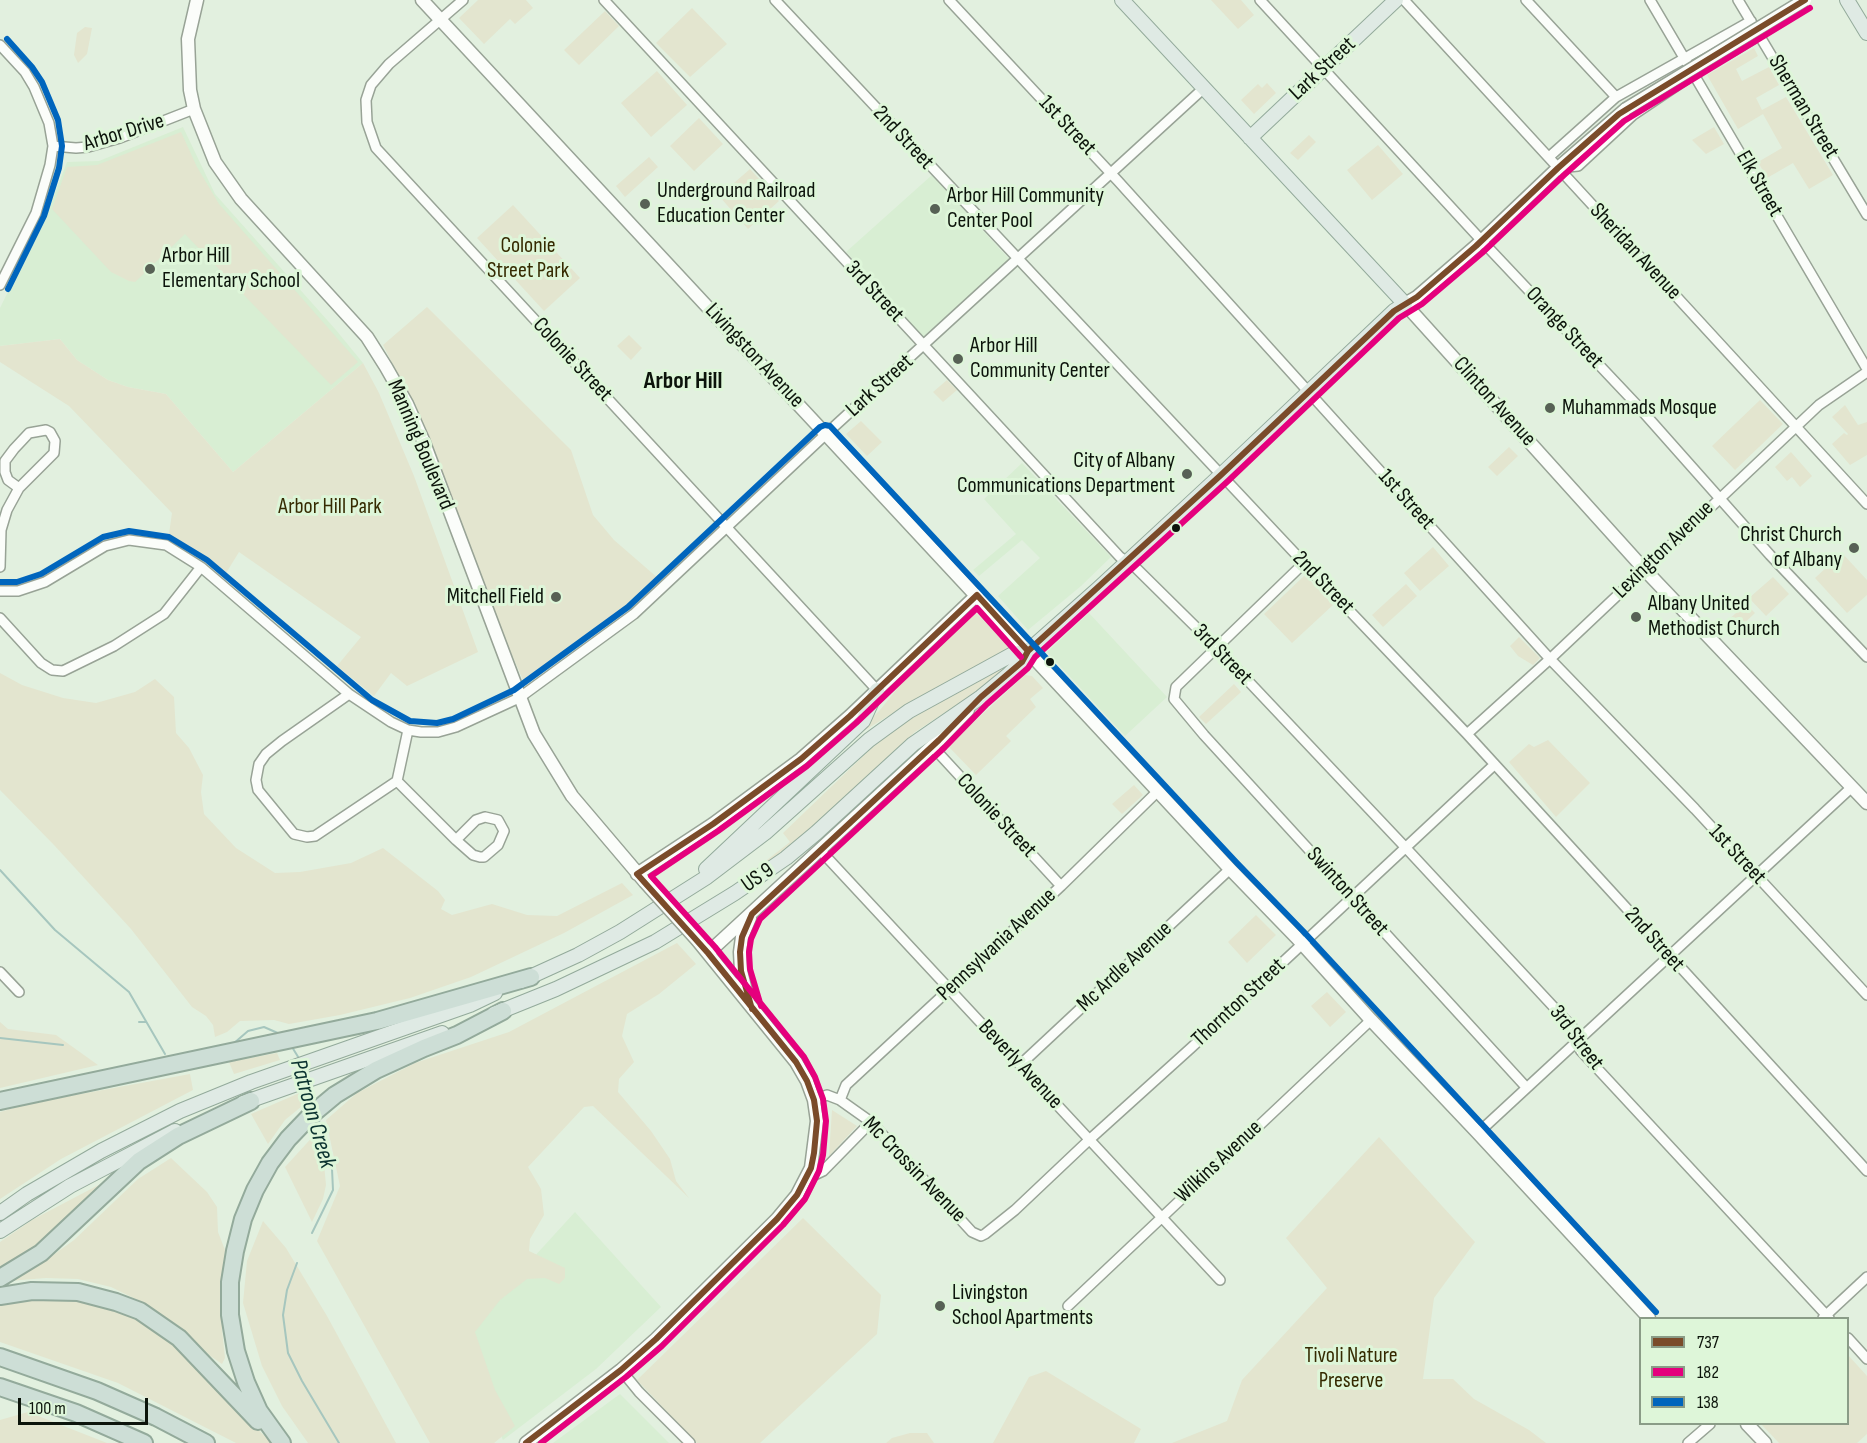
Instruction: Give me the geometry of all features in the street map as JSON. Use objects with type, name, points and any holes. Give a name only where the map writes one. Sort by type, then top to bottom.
[{"type":"highway","points":[[0,1101],[385,1020],[531,977]]},
{"type":"highway","points":[[281,1443],[259,1411],[246,1382],[236,1351],[230,1299],[235,1251],[248,1205],[262,1177],[278,1151],[311,1115],[362,1078],[406,1056],[457,1035],[503,1011]]},
{"type":"highway","points":[[0,1278],[31,1260],[60,1237],[140,1161],[178,1136],[251,1101]]},
{"type":"highway","points":[[0,1296],[32,1291],[78,1292],[140,1311],[179,1338],[281,1443]]},
{"type":"highway","points":[[0,1357],[97,1391],[156,1417],[206,1443]]},
{"type":"highway","points":[[0,1387],[76,1413],[144,1443]]},
{"type":"main road","name":"Clinton Avenue","points":[[1122,0],[1405,304]]},
{"type":"main road","name":"Lark Street","points":[[1250,138],[1396,0]]},
{"type":"main road","points":[[1847,0],[1867,33]]},
{"type":"main road","name":"US 9","points":[[4,1228],[63,1190],[135,1150],[193,1122],[503,1011],[564,985],[646,946],[754,881],[816,833],[926,734],[981,697],[1022,662],[1028,651],[1222,474],[1394,311],[1405,304]]},
{"type":"main road","name":"US 9","points":[[0,1213],[27,1194],[101,1151],[180,1112],[262,1077],[470,1005],[620,932],[681,894],[765,833],[869,740],[902,715],[936,694],[1013,654],[1028,651]]},
{"type":"main road","points":[[681,894],[863,721],[878,690]]},
{"type":"street","name":"Manning Boulevard","points":[[197,0],[188,39],[190,90],[194,109],[215,162],[241,199],[367,337],[387,367],[423,440],[534,734],[572,796],[698,941],[796,1062],[807,1081],[814,1100],[817,1121],[816,1138],[806,1179],[797,1195],[777,1219],[656,1339],[621,1370],[526,1443]]},
{"type":"street","name":"Livingston Avenue","points":[[422,0],[1648,1317]]},
{"type":"street","name":"Colonie Street","points":[[463,0],[389,64],[371,85],[366,100],[367,122],[376,148],[878,690]]},
{"type":"street","name":"3rd Street","points":[[604,0],[1127,562],[1136,568],[1217,648],[1575,1030],[1576,1042],[1589,1059],[1825,1317]]},
{"type":"street","name":"2nd Street","points":[[775,0],[1467,734],[1867,1171]]},
{"type":"street","name":"1st Street","points":[[949,0],[1110,173],[1550,659],[1867,995]]},
{"type":"street","name":"Orange Street","points":[[1260,0],[1636,404],[1718,498],[1867,657]]},
{"type":"street","name":"Sheridan Avenue","points":[[1404,0],[1867,504]]},
{"type":"street","points":[[1526,0],[1616,97]]},
{"type":"street","name":"Elk Street","points":[[1650,0],[1867,371]]},
{"type":"street","name":"Sherman Street","points":[[1738,0],[1867,215]]},
{"type":"street","points":[[1405,304],[1417,297],[1482,241],[1558,168],[1626,109],[1805,0]]},
{"type":"street","points":[[1549,158],[1616,97],[1751,21]]},
{"type":"street","points":[[1558,168],[1578,166],[1633,115],[1694,74],[1760,35]]},
{"type":"street","points":[[0,45],[25,72],[34,87],[46,113],[53,146],[36,213],[0,285]]},
{"type":"street","name":"Lark Street","points":[[408,730],[438,732],[456,727],[519,698],[634,614],[826,434],[1204,87]]},
{"type":"street","name":"Arbor Drive","points":[[53,146],[88,147],[120,138],[194,109]]},
{"type":"street","name":"Clinton Avenue","points":[[1405,304],[1644,569],[1867,803]]},
{"type":"street","name":"Lexington Avenue","points":[[1467,734],[1550,659],[1819,405],[1867,371]]},
{"type":"street","points":[[0,567],[2,530],[7,510],[20,488],[54,453],[55,441],[50,432],[46,430],[29,433],[5,461],[8,480],[20,488]]},
{"type":"street","points":[[0,591],[18,591],[45,582],[105,546],[129,540],[166,545],[201,567],[349,694],[391,722],[408,730],[397,782],[315,836],[294,834],[258,790],[256,780],[259,764],[266,754],[282,741],[349,694]]},
{"type":"street","points":[[1217,648],[1304,563]]},
{"type":"street","points":[[0,618],[41,663],[52,670],[63,671],[114,646],[164,614],[201,567]]},
{"type":"street","points":[[641,878],[774,780],[824,740],[977,595]]},
{"type":"street","name":"Swinton Street","points":[[1217,648],[1176,687],[1174,699],[1204,735],[1526,1087]]},
{"type":"street","points":[[708,953],[932,746],[981,697]]},
{"type":"street","name":"Colonie Street","points":[[932,746],[1061,886]]},
{"type":"street","name":"Thornton Street","points":[[981,1236],[1000,1224],[1494,765]]},
{"type":"street","points":[[397,782],[456,840],[473,855],[484,857],[498,845],[504,831],[498,820],[485,817],[476,820],[456,840]]},
{"type":"street","points":[[1478,1133],[1852,787]]},
{"type":"street","name":"Pennsylvania Avenue","points":[[840,1100],[846,1085],[1061,886],[1158,791]]},
{"type":"street","name":"Beverly Avenue","points":[[820,850],[1220,1280]]},
{"type":"street","name":"Mc Ardle Avenue","points":[[1020,1065],[1230,869]]},
{"type":"street","points":[[752,914],[742,937],[740,952],[741,971],[752,1009]]},
{"type":"street","points":[[0,972],[19,992]]},
{"type":"street","name":"Wilkins Avenue","points":[[1068,1306],[1371,1020]]},
{"type":"street","name":"Mc Crossin Avenue","points":[[814,1100],[827,1095],[840,1100],[871,1122],[972,1232],[981,1236]]},
{"type":"street","points":[[806,1179],[823,1171],[871,1122]]},
{"type":"street","points":[[1827,1317],[1867,1277]]},
{"type":"street","points":[[1849,1339],[1867,1359]]},
{"type":"street","points":[[621,1370],[639,1392],[690,1443]]},
{"type":"street","points":[[1689,1443],[1709,1425]]},
{"type":"street","points":[[1748,1425],[1765,1443]]},
{"type":"shaded area","name":"Arbor Hill Elementary School","points":[[183,127],[215,194],[363,363],[233,472],[166,394],[128,387],[108,380],[77,360],[60,339],[0,346],[0,308],[50,206],[67,162],[99,161]]},
{"type":"shaded area","points":[[932,175],[1009,259],[923,337],[846,252]]},
{"type":"shaded area","points":[[1022,463],[1111,557],[1081,586],[1028,630],[998,596],[1040,558],[1022,540],[979,576],[973,570],[1016,534],[984,499]]},
{"type":"shaded area","points":[[1089,613],[1167,697],[1125,736],[1047,652]]},
{"type":"shaded area","points":[[575,1212],[661,1307],[596,1369],[503,1440],[458,1340]]},
{"type":"shaded area","points":[[620,1394],[669,1443],[553,1443]]},
{"type":"green space","points":[[478,0],[526,0],[533,8],[515,24],[510,19],[484,44],[459,18]]},
{"type":"green space","points":[[1211,0],[1241,0],[1254,15],[1238,29]]},
{"type":"green space","points":[[692,8],[727,44],[690,77],[656,43]]},
{"type":"green space","points":[[605,11],[619,26],[579,65],[564,50]]},
{"type":"green space","points":[[85,27],[92,28],[87,54],[78,63],[74,55],[77,33]]},
{"type":"green space","points":[[1754,48],[1758,56],[1736,69],[1742,81],[1769,67],[1779,85],[1756,98],[1762,110],[1786,97],[1833,175],[1809,189],[1793,163],[1767,178],[1758,162],[1782,148],[1763,114],[1738,129],[1707,75]]},
{"type":"green space","points":[[657,71],[687,105],[651,137],[621,103]]},
{"type":"green space","points":[[1267,83],[1276,93],[1254,114],[1241,100],[1258,84],[1262,88]]},
{"type":"green space","points":[[699,118],[723,144],[694,171],[670,146]]},
{"type":"green space","points":[[1714,127],[1724,144],[1706,154],[1692,140]]},
{"type":"green space","points":[[181,132],[197,167],[219,204],[358,362],[331,385],[185,234],[135,282],[129,281],[111,272],[52,209],[67,167],[97,165]]},
{"type":"green space","points":[[1309,135],[1316,142],[1298,160],[1290,153]]},
{"type":"green space","points":[[1378,145],[1403,174],[1372,200],[1347,170]]},
{"type":"green space","points":[[649,157],[658,167],[625,197],[616,186]]},
{"type":"green space","points":[[750,169],[779,201],[748,229],[719,196]]},
{"type":"green space","name":"Colonie Street Park","points":[[513,205],[580,278],[544,311],[477,238]]},
{"type":"green space","points":[[427,307],[571,450],[593,515],[614,540],[659,579],[570,650],[523,680],[505,639],[427,432],[383,345]]},
{"type":"green space","points":[[629,335],[642,348],[631,360],[617,346]]},
{"type":"green space","name":"Arbor Hill Park","points":[[60,339],[77,360],[108,380],[128,387],[166,394],[233,472],[363,363],[379,393],[414,476],[478,652],[407,686],[391,673],[374,696],[337,666],[361,637],[239,552],[223,578],[169,534],[172,513],[69,406],[0,362],[0,346]]},
{"type":"green space","points":[[947,380],[957,390],[943,402],[933,392]]},
{"type":"green space","points":[[1760,400],[1783,424],[1735,470],[1712,446]]},
{"type":"green space","points":[[1845,405],[1858,425],[1867,422],[1867,455],[1850,465],[1832,444],[1844,433],[1848,434],[1832,417]]},
{"type":"green space","points":[[861,421],[882,442],[867,456],[846,434]]},
{"type":"green space","points":[[1509,447],[1518,456],[1497,476],[1488,467]]},
{"type":"green space","points":[[1791,452],[1812,476],[1800,487],[1792,477],[1787,481],[1775,467]]},
{"type":"green space","points":[[1433,547],[1449,566],[1420,591],[1404,573]]},
{"type":"green space","points":[[1842,553],[1867,580],[1867,595],[1847,613],[1815,578]]},
{"type":"green space","points":[[1305,575],[1333,605],[1292,643],[1264,614]]},
{"type":"green space","points":[[1773,577],[1789,594],[1766,616],[1749,598]]},
{"type":"green space","points":[[1406,584],[1417,596],[1383,627],[1372,615]]},
{"type":"green space","points":[[1746,604],[1755,613],[1735,632],[1726,622]]},
{"type":"green space","points":[[973,610],[1011,648],[921,696],[862,732],[860,730],[880,710],[922,658]]},
{"type":"green space","points":[[1519,637],[1540,658],[1533,665],[1518,656],[1510,646]]},
{"type":"green space","points":[[1015,659],[993,681],[915,732],[802,839],[726,892],[790,842],[783,833],[882,738],[903,722]]},
{"type":"green space","points":[[0,673],[22,685],[63,698],[96,703],[135,692],[155,679],[174,697],[176,733],[189,748],[203,775],[201,792],[204,814],[236,848],[275,873],[300,872],[351,863],[383,848],[438,891],[445,900],[441,909],[452,915],[492,904],[527,915],[557,916],[622,883],[633,895],[564,933],[471,977],[410,998],[340,1015],[289,1024],[274,1020],[240,1021],[227,1032],[215,1037],[213,1025],[206,1016],[192,1007],[131,929],[0,790]]},
{"type":"green space","points":[[1025,675],[1032,676],[1043,688],[1030,699],[1036,707],[1006,736],[1011,741],[976,775],[948,746]]},
{"type":"green space","points":[[1234,684],[1241,692],[1206,724],[1199,717]]},
{"type":"green space","points":[[1548,740],[1590,783],[1556,817],[1509,762],[1529,744],[1534,747]]},
{"type":"green space","points":[[1134,785],[1143,795],[1122,814],[1112,804]]},
{"type":"green space","points":[[1256,915],[1276,935],[1247,963],[1228,942]]},
{"type":"green space","points":[[677,943],[696,964],[659,994],[627,1014],[622,1036],[634,1062],[619,1079],[618,1092],[651,1131],[670,1159],[676,1181],[689,1198],[593,1106],[584,1107],[528,1167],[541,1189],[544,1215],[530,1239],[529,1251],[565,1268],[565,1278],[559,1284],[545,1278],[527,1279],[500,1300],[475,1332],[495,1390],[515,1426],[494,1443],[430,1443],[317,1241],[340,1186],[326,1120],[357,1093],[415,1063],[509,1032]]},
{"type":"green space","points":[[1327,992],[1346,1012],[1330,1027],[1311,1006]]},
{"type":"green space","points":[[0,1022],[8,1029],[56,1035],[98,1065],[0,1088]]},
{"type":"green space","points":[[277,1053],[280,1060],[234,1074],[229,1062]]},
{"type":"green space","points":[[190,1074],[193,1090],[61,1159],[0,1199],[0,1112],[32,1103]]},
{"type":"green space","points":[[304,1091],[307,1102],[285,1120],[268,1144],[251,1114]]},
{"type":"green space","points":[[832,1110],[857,1126],[829,1156]]},
{"type":"green space","points":[[317,1132],[326,1185],[323,1199],[312,1222],[285,1167]]},
{"type":"green space","name":"Tivoli Nature Preserve","points":[[1379,1137],[1475,1242],[1434,1298],[1423,1379],[1453,1379],[1474,1399],[1529,1430],[1546,1443],[1172,1443],[1227,1421],[1242,1380],[1327,1288],[1286,1238]]},
{"type":"green space","points":[[171,1158],[207,1192],[217,1207],[218,1232],[225,1250],[222,1330],[225,1358],[222,1364],[209,1355],[183,1329],[144,1303],[111,1287],[78,1279],[46,1278],[9,1281],[38,1266],[74,1240],[138,1179]]},
{"type":"green space","points":[[108,1180],[67,1216],[43,1241],[0,1268],[0,1242],[32,1220]]},
{"type":"green space","points":[[803,1218],[881,1295],[877,1334],[760,1443],[697,1443],[637,1380]]},
{"type":"green space","points":[[263,1221],[286,1248],[327,1316],[396,1443],[308,1443],[282,1406],[262,1366],[243,1303],[247,1261]]},
{"type":"green space","points":[[19,1297],[107,1302],[150,1323],[182,1350],[271,1443],[236,1443],[118,1383],[0,1342],[0,1302]]},
{"type":"green space","points":[[1849,1356],[1867,1376],[1867,1434],[1857,1443],[1779,1443],[1762,1425],[1849,1425]]},
{"type":"green space","points":[[1046,1371],[1141,1429],[1134,1443],[993,1443],[1029,1377]]},
{"type":"green space","points":[[28,1412],[107,1443],[0,1443],[0,1420]]},
{"type":"green space","points":[[910,1433],[927,1433],[934,1443],[886,1443],[892,1438]]},
{"type":"waterway","name":"Patroon Creek","points":[[0,870],[55,930],[129,992],[165,1054]]},
{"type":"waterway","name":"Patroon Creek","points":[[139,1022],[146,1022]]},
{"type":"waterway","name":"Patroon Creek","points":[[233,1044],[248,1031],[264,1027],[280,1034]]},
{"type":"waterway","points":[[0,1038],[63,1045]]},
{"type":"waterway","name":"Patroon Creek","points":[[292,1047],[300,1060]]},
{"type":"waterway","name":"Patroon Creek","points":[[309,1085],[314,1102]]},
{"type":"waterway","name":"Patroon Creek","points":[[312,1233],[333,1190],[332,1169],[318,1117]]},
{"type":"waterway","name":"Patroon Creek","points":[[297,1263],[287,1290],[283,1315],[288,1353],[339,1443]]},
{"type":"transit line","name":"737","points":[[752,1009],[741,971],[740,952],[742,937],[752,914],[939,740],[981,697],[1022,662],[1028,651],[1222,474],[1394,311],[1417,297],[1476,246],[1619,114],[1805,0]]},
{"type":"transit line","name":"182","points":[[761,1006],[750,969],[749,952],[751,939],[760,919],[1028,668],[1035,657],[1228,481],[1399,318],[1422,304],[1482,253],[1624,121],[1810,8]]},
{"type":"transit line","name":"138","points":[[7,39],[42,82],[58,120],[62,146],[59,168],[44,216],[8,289]]},
{"type":"transit line","name":"138","points":[[0,582],[17,582],[41,574],[103,537],[129,531],[169,537],[207,560],[372,700],[410,721],[437,723],[453,719],[514,690],[628,607],[820,427],[830,426],[1656,1312]]},
{"type":"transit line","name":"737","points":[[526,1443],[621,1370],[656,1339],[777,1219],[797,1195],[811,1168],[814,1153],[817,1121],[814,1100],[807,1081],[796,1062],[708,953],[637,874],[713,824],[801,759],[850,716],[977,595],[1028,651]]},
{"type":"transit line","name":"182","points":[[541,1443],[662,1346],[783,1225],[805,1199],[819,1171],[823,1155],[826,1121],[823,1099],[804,1057],[715,947],[651,876],[718,831],[807,766],[856,723],[977,608],[1021,657]]},
{"type":"place","name":"Underground Railroad Education Center","points":[[645,204]]},
{"type":"place","name":"Arbor Hill Community Center Pool","points":[[935,209]]},
{"type":"place","name":"Arbor Hill Elementary School","points":[[150,269]]},
{"type":"place","name":"Arbor Hill Community Center","points":[[958,359]]},
{"type":"place","name":"Muhammads Mosque","points":[[1550,408]]},
{"type":"place","name":"City of Albany Communications Department","points":[[1187,474]]},
{"type":"place","name":"Christ Church of Albany","points":[[1854,548]]},
{"type":"place","name":"Mitchell Field","points":[[556,597]]},
{"type":"place","name":"Albany United Methodist Church","points":[[1636,617]]},
{"type":"place","name":"Livingston School Apartments","points":[[940,1306]]},
{"type":"district","name":"Arbor Hill","points":[[683,382]]}]
